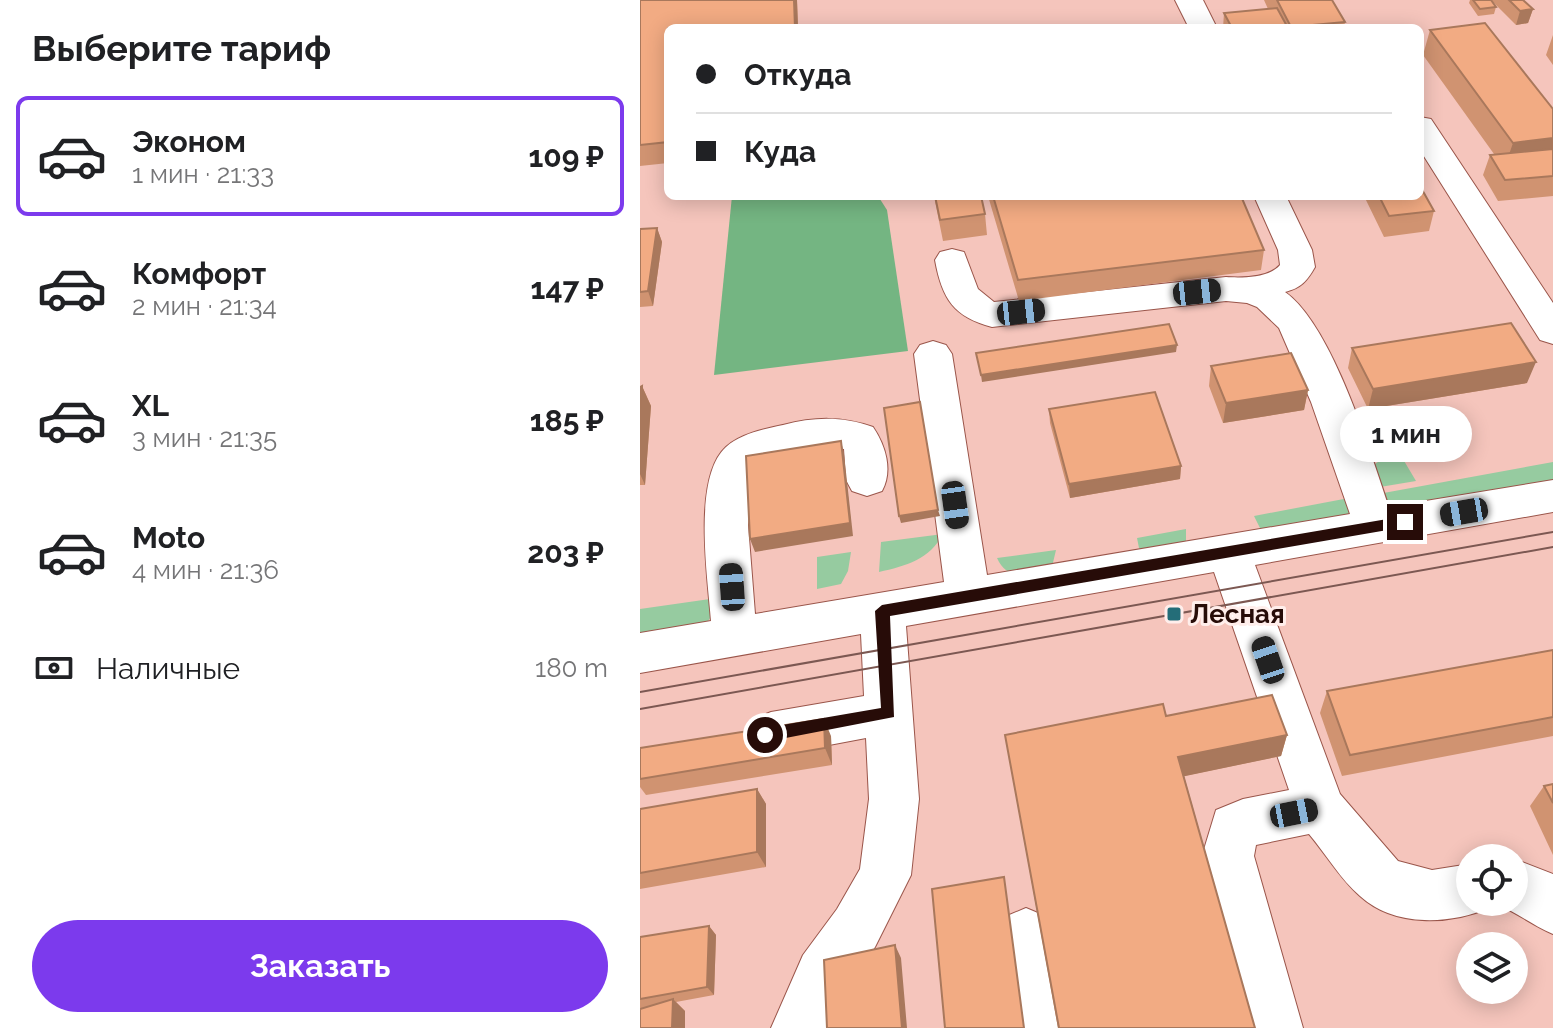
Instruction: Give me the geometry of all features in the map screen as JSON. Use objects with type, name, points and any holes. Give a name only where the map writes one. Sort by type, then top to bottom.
[{"type":"street","points":[[1189,0],[1201,24]]},
{"type":"street","points":[[1424,132],[1553,331]]},
{"type":"street","points":[[952,260],[957,288],[962,297],[980,312],[992,315],[1246,289],[1287,280],[1298,267],[1295,250],[1272,200]]},
{"type":"street","points":[[1246,289],[1264,295],[1292,318],[1338,415],[1375,527]]},
{"type":"street","points":[[933,354],[968,596]]},
{"type":"street","points":[[735,636],[729,510],[733,467],[737,459],[748,451],[789,438],[848,434],[859,438],[863,445],[867,480]]},
{"type":"street","points":[[640,653],[1553,496]]},
{"type":"street","points":[[1229,552],[1320,808],[1379,879],[1414,894],[1432,896],[1456,892]]},
{"type":"street","points":[[799,1028],[822,974],[856,928],[885,875],[894,799],[882,611]]},
{"type":"street","points":[[734,741],[888,713]]},
{"type":"street","points":[[1275,1028],[1228,856],[1230,836],[1234,827],[1243,823],[1320,808]]},
{"type":"street","points":[[1528,890],[1553,907]]},
{"type":"street","points":[[1026,935],[1042,1028]]},
{"type":"green space","points":[[732,200],[881,200],[887,210],[908,351],[714,375]]},
{"type":"green space","points":[[1397,449],[1416,481],[1374,488],[1372,466]]},
{"type":"green space","points":[[1553,462],[1553,492],[1419,516],[1386,507],[1378,494]]},
{"type":"green space","points":[[1349,498],[1352,512],[1346,523],[1267,531],[1260,528],[1254,516]]},
{"type":"green space","points":[[1186,529],[1186,541],[1182,548],[1147,556],[1139,548],[1137,538]]},
{"type":"green space","points":[[943,534],[931,550],[916,560],[879,572],[881,542]]},
{"type":"green space","points":[[1056,550],[1051,571],[1035,574],[1013,574],[997,558]]},
{"type":"green space","points":[[851,552],[848,571],[841,584],[817,589],[817,557]]},
{"type":"green space","points":[[717,598],[705,626],[640,645],[640,609]]},
{"type":"building","points":[[640,0],[794,0],[795,24],[664,24],[664,142],[640,145]]},
{"type":"building","points":[[1277,0],[1332,0],[1345,22],[1323,24],[1289,24]]},
{"type":"building","points":[[1473,0],[1491,0],[1496,7],[1480,9]]},
{"type":"building","points":[[1509,0],[1523,0],[1533,9],[1520,11]]},
{"type":"building","points":[[1277,8],[1286,24],[1230,24],[1224,13]]},
{"type":"building","points":[[1485,23],[1553,109],[1553,138],[1513,143],[1430,30]]},
{"type":"building","points":[[1553,149],[1553,176],[1505,180],[1490,155]]},
{"type":"building","points":[[1424,193],[1434,211],[1389,216],[1381,200],[1424,200]]},
{"type":"building","points":[[936,200],[982,200],[985,214],[940,220]]},
{"type":"building","points":[[994,200],[1243,200],[1264,250],[1018,280]]},
{"type":"building","points":[[657,228],[648,291],[640,292],[640,229]]},
{"type":"building","points":[[1511,323],[1536,362],[1373,389],[1352,348]]},
{"type":"building","points":[[1169,324],[1177,345],[981,375],[976,353]]},
{"type":"building","points":[[1291,353],[1308,390],[1226,403],[1211,366]]},
{"type":"building","points":[[1155,392],[1181,466],[1069,484],[1049,409]]},
{"type":"building","points":[[920,402],[938,510],[899,516],[884,408]]},
{"type":"building","points":[[841,441],[850,523],[750,539],[746,456]]},
{"type":"building","points":[[1553,650],[1553,717],[1350,755],[1327,691]]},
{"type":"building","points":[[1272,695],[1287,735],[1178,757],[1255,1028],[1059,1028],[1005,735],[1163,704],[1166,716]]},
{"type":"building","points":[[824,719],[825,748],[640,779],[640,748]]},
{"type":"building","points":[[1553,784],[1553,803],[1544,786]]},
{"type":"building","points":[[757,789],[757,852],[640,873],[640,809]]},
{"type":"building","points":[[1004,877],[1024,1028],[945,1028],[932,889]]},
{"type":"building","points":[[709,926],[707,987],[640,999],[640,937]]},
{"type":"building","points":[[895,945],[902,1028],[827,1028],[824,960]]},
{"type":"building","points":[[673,999],[672,1028],[640,1028],[640,1009]]},
{"type":"tram line","points":[[640,692],[1553,532]]},
{"type":"tram line","points":[[640,709],[1553,547]]},
{"type":"place","name":"Лесная","points":[[1174,614]]},
{"type":"route","points":[[765,735],[888,713],[882,611],[1405,522]]}]
